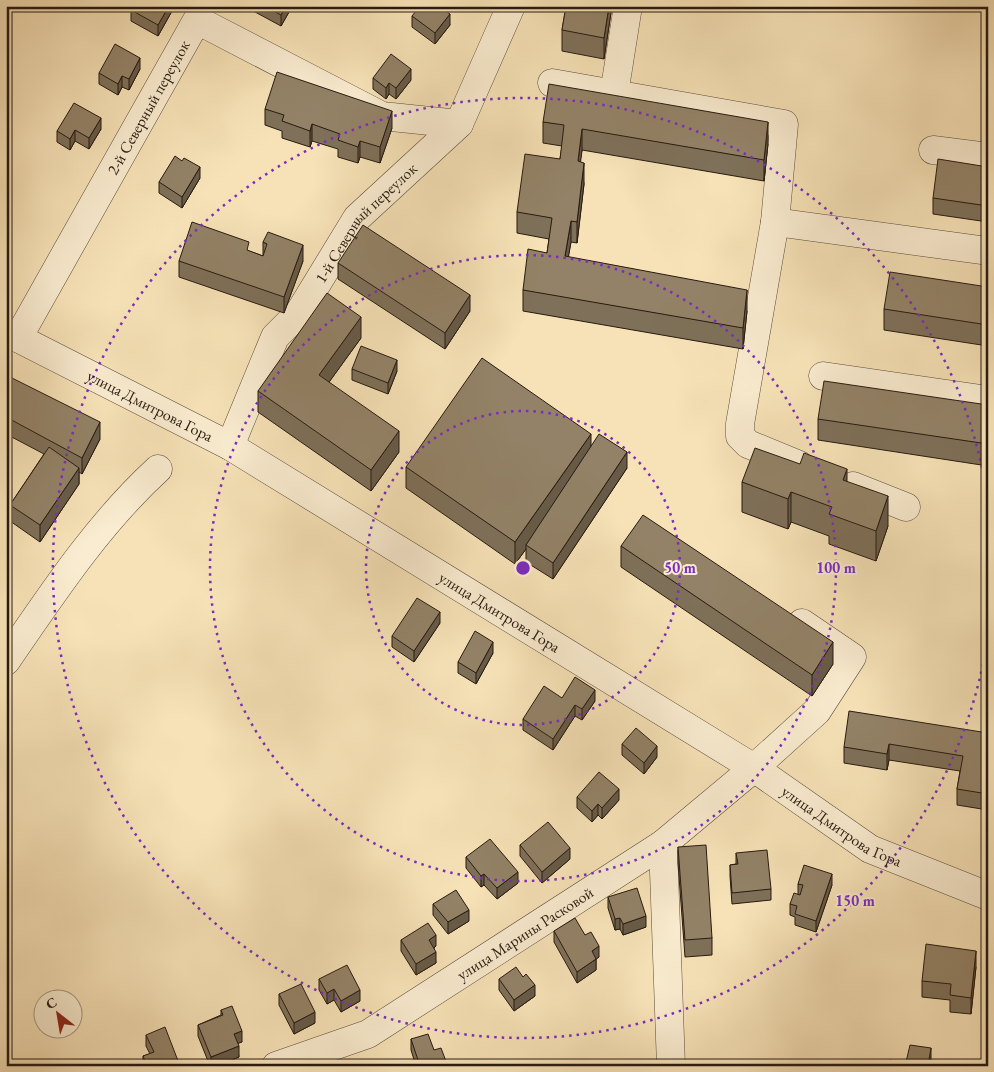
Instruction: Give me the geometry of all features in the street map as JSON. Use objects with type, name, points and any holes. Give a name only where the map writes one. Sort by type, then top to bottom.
[{"type":"street","name":"1-й Северный переулок","points":[[230,446],[275,337],[298,313],[357,218],[460,124],[511,6]]},
{"type":"street","points":[[614,94],[628,6]]},
{"type":"street","name":"2-й Северный переулок","points":[[12,335],[197,20],[382,116],[460,124]]},
{"type":"street","points":[[552,83],[784,124],[775,222],[740,424],[740,436],[748,444],[906,507]]},
{"type":"street","points":[[933,150],[988,157]]},
{"type":"street","points":[[775,222],[988,251]]},
{"type":"street","name":"улица Дмитрова Гора","points":[[12,335],[230,446],[754,768],[870,849],[988,896]]},
{"type":"street","points":[[823,376],[988,400]]},
{"type":"street","points":[[6,661],[61,581],[134,491],[158,469]]},
{"type":"street","name":"улица Марины Расковой","points":[[276,1066],[368,1034],[663,844],[754,768],[817,711],[852,657],[780,608]]},
{"type":"street","points":[[663,844],[671,1066]]},
{"type":"building","points":[[133,6],[169,6],[158,25],[131,10]]},
{"type":"building","points":[[264,6],[286,6],[281,15]]},
{"type":"building","points":[[420,6],[444,6],[442,8],[450,14],[435,33],[412,16]]},
{"type":"building","points":[[566,6],[609,6],[604,38],[562,30]]},
{"type":"building","points":[[988,38],[988,68],[984,68]]},
{"type":"building","points":[[115,44],[140,58],[129,79],[122,76],[118,84],[99,73]]},
{"type":"building","points":[[391,54],[411,69],[396,88],[389,83],[386,88],[373,78]]},
{"type":"building","points":[[277,72],[392,111],[380,147],[360,141],[358,147],[338,140],[340,134],[312,124],[310,131],[282,121],[284,115],[265,109]]},
{"type":"building","points":[[549,84],[768,122],[764,160],[582,129],[578,161],[584,163],[577,222],[571,221],[565,256],[747,290],[743,328],[523,290],[528,249],[547,253],[552,218],[517,212],[525,154],[560,159],[564,125],[543,122]]},
{"type":"building","points":[[74,103],[101,118],[89,138],[75,130],[70,139],[57,131]]},
{"type":"building","points":[[175,156],[182,161],[184,158],[200,167],[182,197],[159,182]]},
{"type":"building","points":[[938,159],[988,167],[988,206],[933,198]]},
{"type":"building","points":[[192,222],[249,242],[247,250],[263,256],[267,244],[263,242],[268,232],[303,245],[284,297],[179,261]]},
{"type":"building","points":[[363,225],[470,295],[445,333],[338,263]]},
{"type":"building","points":[[890,272],[988,287],[988,325],[884,309]]},
{"type":"building","points":[[327,293],[361,317],[319,375],[399,431],[371,470],[258,391]]},
{"type":"building","points":[[361,346],[397,360],[388,383],[352,369]]},
{"type":"building","points":[[482,358],[591,434],[515,542],[406,467]]},
{"type":"building","points":[[6,375],[100,422],[82,458],[6,417]]},
{"type":"building","points":[[824,381],[988,405],[988,444],[818,419]]},
{"type":"building","points":[[599,434],[627,452],[553,563],[526,545]]},
{"type":"building","points":[[49,447],[79,468],[40,525],[10,505]]},
{"type":"building","points":[[755,448],[800,464],[804,453],[847,469],[843,480],[888,496],[876,531],[829,514],[832,507],[791,492],[788,499],[742,482]]},
{"type":"building","points":[[643,515],[833,642],[812,675],[621,546]]},
{"type":"building","points":[[417,598],[440,612],[414,651],[392,636]]},
{"type":"building","points":[[475,631],[493,642],[476,673],[458,662]]},
{"type":"building","points":[[575,677],[595,690],[582,709],[575,705],[553,739],[523,719],[544,686],[562,698]]},
{"type":"building","points":[[849,711],[988,733],[988,794],[957,789],[963,756],[889,744],[887,754],[844,747]]},
{"type":"building","points":[[636,728],[657,746],[644,763],[622,744]]},
{"type":"building","points":[[599,772],[619,789],[602,808],[598,804],[592,811],[577,797]]},
{"type":"building","points":[[548,822],[570,848],[542,872],[520,845]]},
{"type":"building","points":[[490,839],[518,872],[497,888],[484,874],[481,876],[466,857]]},
{"type":"building","points":[[706,845],[712,938],[685,940],[678,847]]},
{"type":"building","points":[[767,850],[771,889],[732,893],[730,865],[738,864],[736,853]]},
{"type":"building","points":[[804,865],[832,874],[816,921],[795,914],[797,906],[790,904],[794,893],[800,895],[803,885],[798,884]]},
{"type":"building","points":[[637,888],[646,916],[623,924],[620,918],[615,919],[608,897]]},
{"type":"building","points":[[456,890],[469,910],[448,922],[433,904]]},
{"type":"building","points":[[575,918],[585,935],[591,932],[599,946],[592,951],[596,959],[577,972],[554,931]]},
{"type":"building","points":[[428,923],[436,935],[429,940],[436,952],[416,964],[401,940]]},
{"type":"building","points":[[926,944],[976,951],[971,998],[950,995],[951,984],[922,981]]},
{"type":"building","points":[[347,965],[360,990],[341,1001],[334,989],[327,993],[319,979]]},
{"type":"building","points":[[516,967],[523,977],[526,974],[535,985],[514,1000],[499,979]]},
{"type":"building","points":[[301,984],[315,1012],[294,1023],[279,994]]},
{"type":"building","points":[[232,1006],[242,1031],[234,1034],[239,1046],[211,1057],[198,1025],[223,1015],[221,1010]]},
{"type":"building","points":[[165,1027],[180,1066],[147,1066],[143,1056],[154,1052],[146,1035]]},
{"type":"building","points":[[428,1034],[434,1050],[441,1048],[447,1064],[441,1066],[420,1066],[411,1039]]},
{"type":"building","points":[[910,1045],[931,1048],[928,1066],[888,1066],[889,1060],[906,1062]]}]
